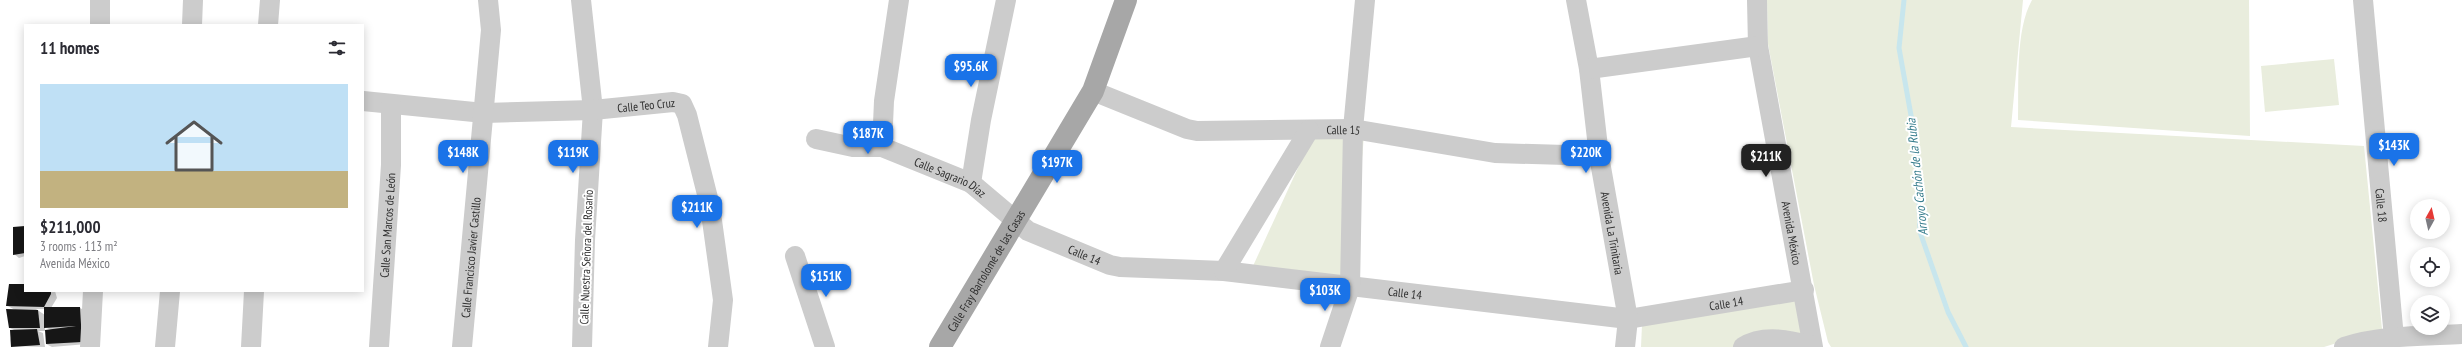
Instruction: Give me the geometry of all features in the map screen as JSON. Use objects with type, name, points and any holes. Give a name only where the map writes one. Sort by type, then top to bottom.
[{"type":"main road","name":"Calle Fray Bartolomé de las Casas","points":[[940,347],[1093,91],[1126,0]]},
{"type":"street","points":[[100,0],[100,24]]},
{"type":"street","points":[[192,24],[193,0]]},
{"type":"street","points":[[268,24],[270,0]]},
{"type":"street","name":"Calle Francisco Javier Castillo","points":[[462,347],[491,30],[488,0]]},
{"type":"street","name":"Calle Nuestra Señora del Rosario","points":[[581,0],[593,110],[585,240],[582,347]]},
{"type":"street","points":[[816,139],[853,147],[882,147],[884,100],[899,0]]},
{"type":"street","points":[[971,183],[981,120],[1006,0]]},
{"type":"street","points":[[1330,347],[1350,287],[1353,129],[1365,0]]},
{"type":"street","name":"Avenida La Trinitaria","points":[[1576,0],[1589,69],[1599,156],[1628,319],[1625,347]]},
{"type":"street","name":"Avenida México","points":[[1757,0],[1758,46],[1804,290],[1812,346]]},
{"type":"street","name":"Calle 18","points":[[2362,0],[2394,338]]},
{"type":"street","points":[[1589,69],[1758,46]]},
{"type":"street","name":"Calle 15","points":[[1093,91],[1192,130],[1353,129],[1494,153],[1599,156]]},
{"type":"street","name":"Calle Teo Cruz","points":[[364,101],[484,113],[593,110],[672,102],[682,104],[687,115],[710,206],[723,300],[718,347]]},
{"type":"street","name":"Calle San Marcos de León","points":[[379,347],[391,165],[392,104]]},
{"type":"street","points":[[1224,271],[1309,130]]},
{"type":"street","name":"Calle Sagrario Díaz","points":[[882,147],[971,183],[1016,219]]},
{"type":"street","name":"Calle 14","points":[[1016,219],[1034,234],[1110,265],[1224,271],[1628,319],[1804,290]]},
{"type":"street","points":[[795,256],[825,347]]},
{"type":"street","points":[[90,347],[92,292]]},
{"type":"street","points":[[164,347],[170,292]]},
{"type":"street","points":[[251,347],[254,292]]},
{"type":"street","points":[[2344,347],[2358,342],[2394,338],[2462,334]]},
{"type":"street","points":[[1743,347],[1750,342],[1783,339],[1812,346]]},
{"type":"green space","points":[[1767,0],[2023,0],[2011,127],[2364,146],[2382,329],[2324,347],[1831,347],[1828,342],[1814,285],[1768,44]]},
{"type":"green space","points":[[2032,0],[2249,0],[2250,136],[2018,120],[2020,42],[2027,12]]},
{"type":"green space","points":[[2334,59],[2339,105],[2265,112],[2261,66]]},
{"type":"green space","points":[[1364,134],[1353,280],[1253,266],[1313,135]]},
{"type":"green space","points":[[1802,297],[1817,343],[1733,347],[1641,347],[1642,325]]},
{"type":"building","points":[[24,226],[24,253],[13,255],[13,227]]},
{"type":"building","points":[[9,284],[24,284],[24,292],[51,292],[44,307],[6,306]]},
{"type":"building","points":[[44,307],[80,307],[82,342],[46,344],[45,330],[76,326],[44,328]]},
{"type":"building","points":[[6,309],[38,310],[40,328],[9,328]]},
{"type":"building","points":[[37,329],[40,345],[11,347],[10,330]]},
{"type":"waterway","name":"Arroyo Cachón de la Rubia","points":[[1904,0],[1899,48],[1917,149],[1920,232],[1948,312],[1966,347]]}]
